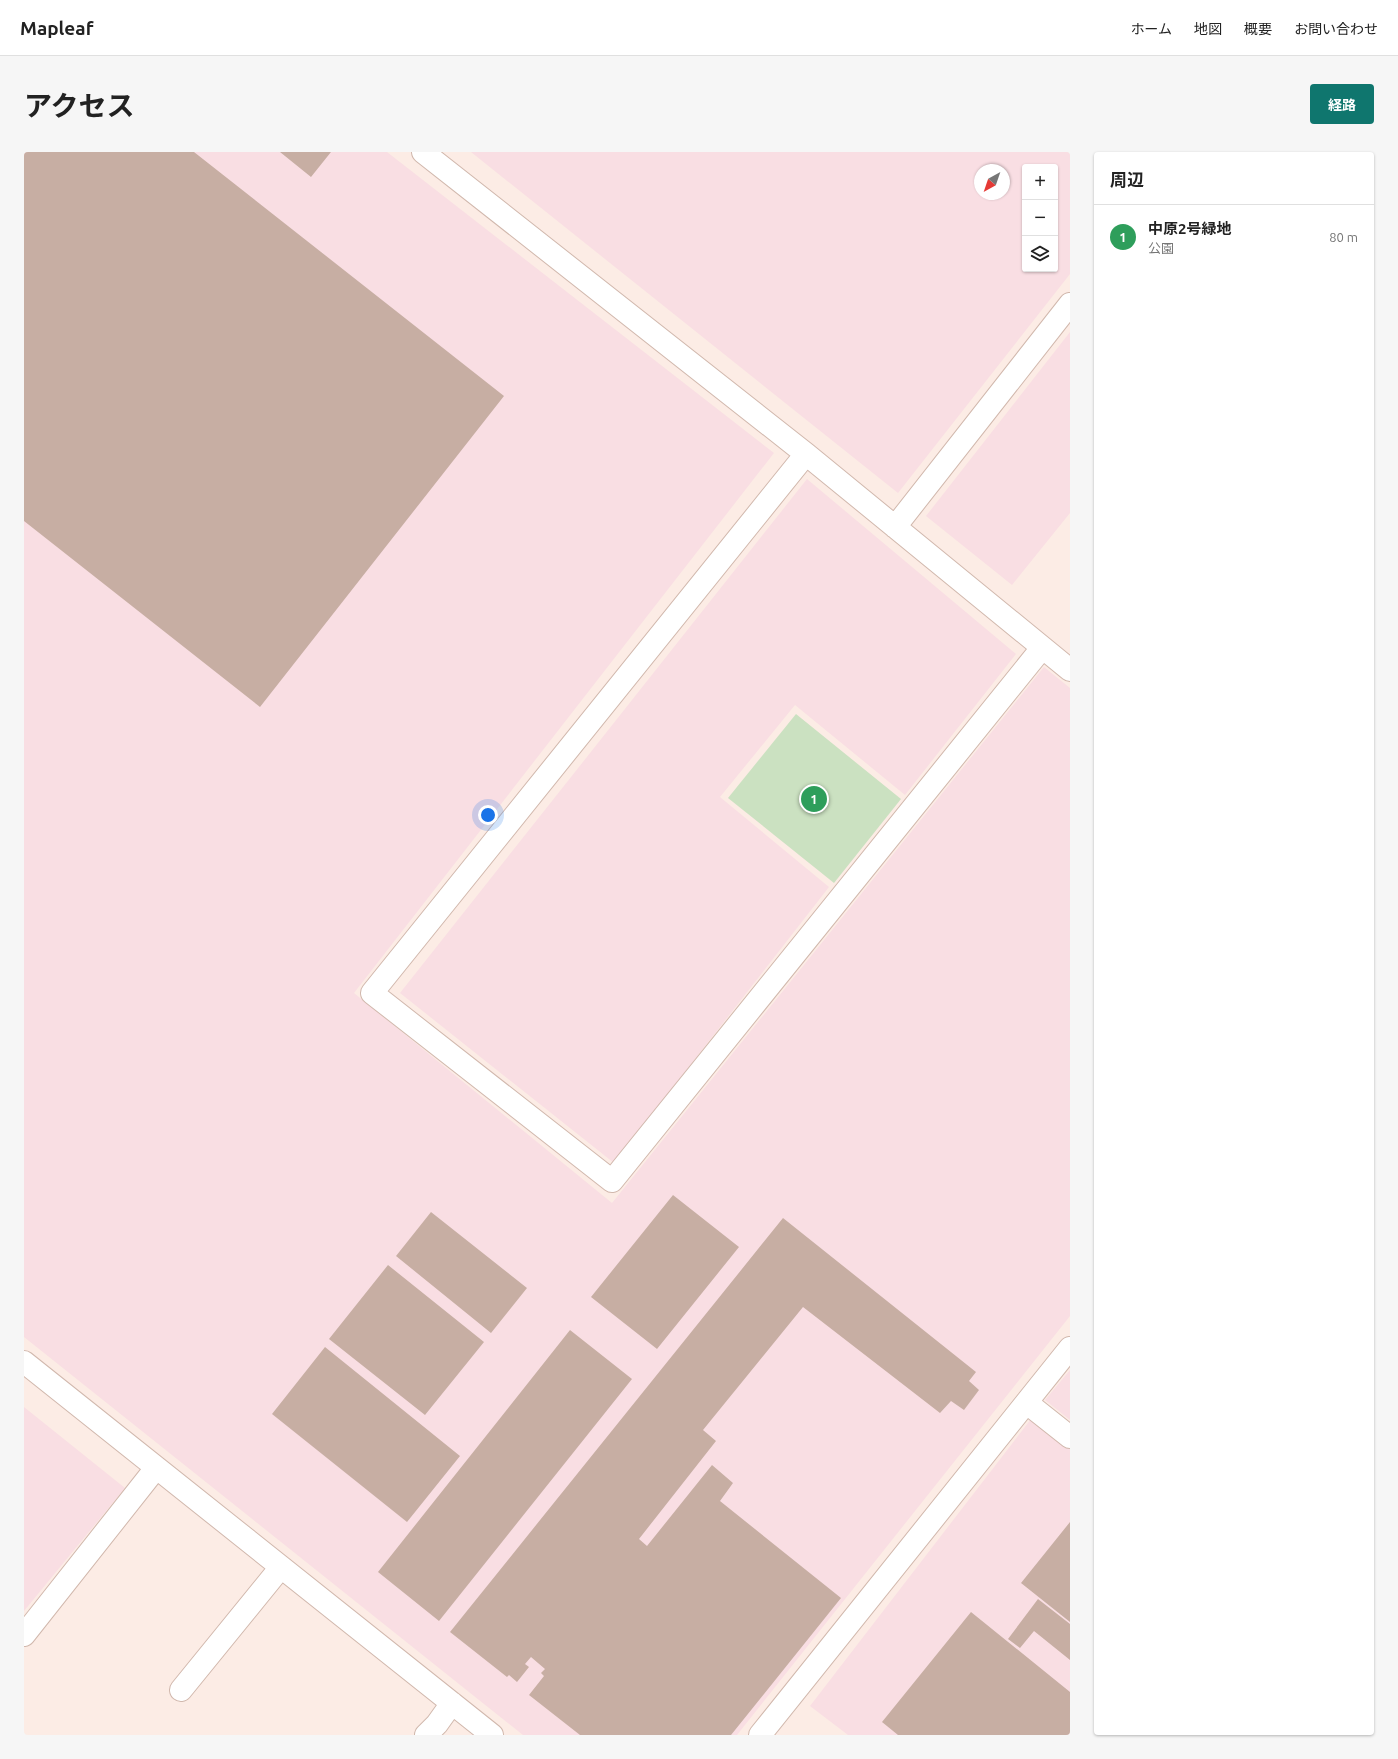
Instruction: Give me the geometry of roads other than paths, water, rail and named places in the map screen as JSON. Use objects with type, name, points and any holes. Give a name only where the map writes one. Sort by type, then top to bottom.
[{"type":"street","points":[[423,152],[806,454],[1070,670]]},
{"type":"street","points":[[894,527],[1070,304]]},
{"type":"street","points":[[806,454],[372,993],[612,1181],[1042,648]]},
{"type":"street","points":[[760,1735],[1070,1348]]},
{"type":"street","points":[[24,1362],[492,1735]]},
{"type":"street","points":[[1027,1403],[1070,1437]]},
{"type":"street","points":[[24,1635],[156,1468]]},
{"type":"street","points":[[181,1690],[280,1567]]},
{"type":"street","points":[[426,1735],[437,1724],[452,1703]]},
{"type":"place","name":"中原2号緑地","points":[[814,799]]}]
